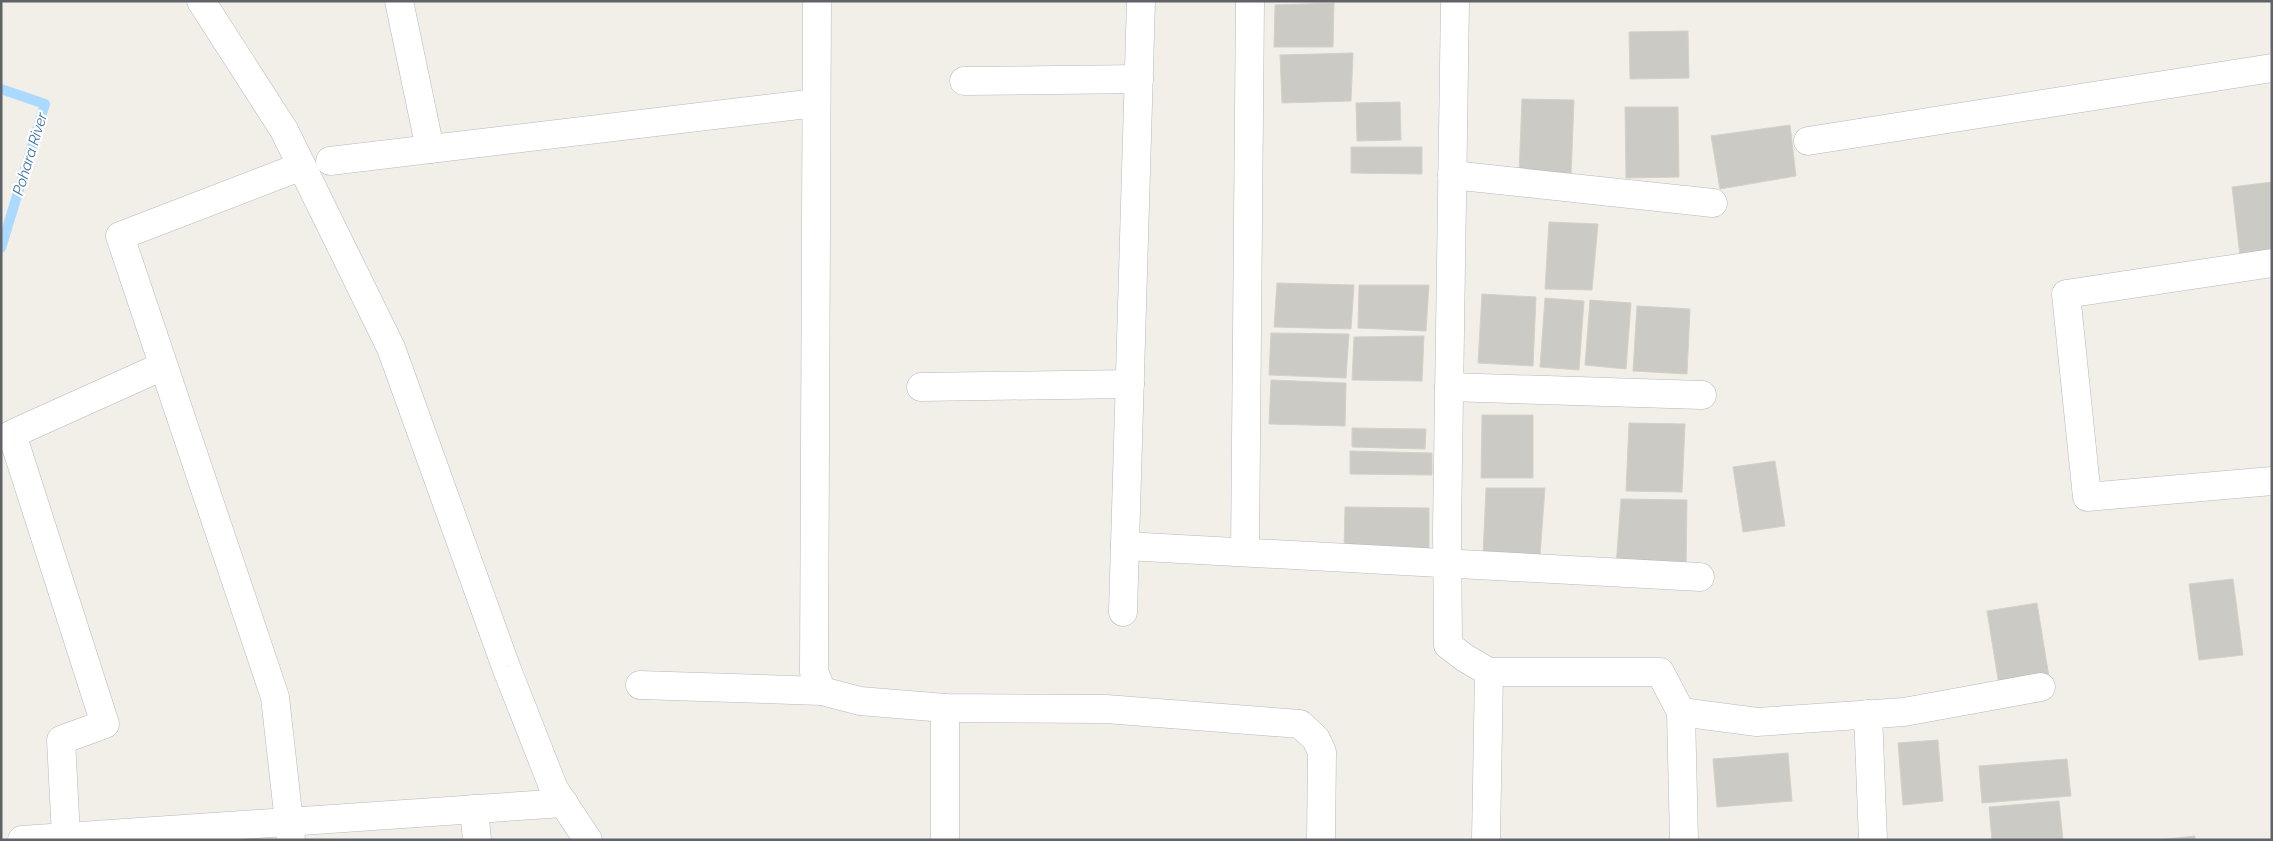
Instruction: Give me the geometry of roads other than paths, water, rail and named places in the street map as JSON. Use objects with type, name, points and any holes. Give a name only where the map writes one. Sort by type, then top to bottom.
[{"type":"street","points":[[201,1],[284,130],[391,348],[506,667],[554,788],[588,840]]},
{"type":"street","points":[[399,1],[430,149]]},
{"type":"street","points":[[817,1],[814,672],[822,691]]},
{"type":"street","points":[[1123,612],[1142,1]]},
{"type":"street","points":[[1245,552],[1250,1]]},
{"type":"street","points":[[1455,1],[1447,562],[1448,645],[1489,672],[1660,672],[1681,712],[1684,840]]},
{"type":"street","points":[[1808,141],[2272,68]]},
{"type":"street","points":[[964,81],[1139,80]]},
{"type":"street","points":[[330,161],[816,103]]},
{"type":"street","points":[[291,831],[275,697],[120,236],[302,166]]},
{"type":"street","points":[[1452,175],[1713,203]]},
{"type":"street","points":[[2272,263],[2066,294],[2087,497],[2272,481]]},
{"type":"street","points":[[66,836],[61,740],[105,724],[12,434],[163,366]]},
{"type":"street","points":[[921,387],[1130,384]]},
{"type":"street","points":[[1449,387],[1702,395]]},
{"type":"street","points":[[1125,546],[1447,562],[1700,578]]},
{"type":"street","points":[[1486,840],[1489,672]]},
{"type":"street","points":[[640,685],[822,691],[860,701],[945,708],[1106,710],[1300,724],[1316,739],[1322,752],[1321,840]]},
{"type":"street","points":[[1681,712],[1757,722],[1904,712],[2041,687]]},
{"type":"street","points":[[945,708],[945,840]]},
{"type":"street","points":[[1868,714],[1873,840]]},
{"type":"street","points":[[33,839],[66,836],[291,831],[474,809],[564,803]]},
{"type":"street","points":[[474,809],[477,840]]},
{"type":"waterway","name":"Pohara River","points":[[1,89],[45,104],[1,248]]}]
